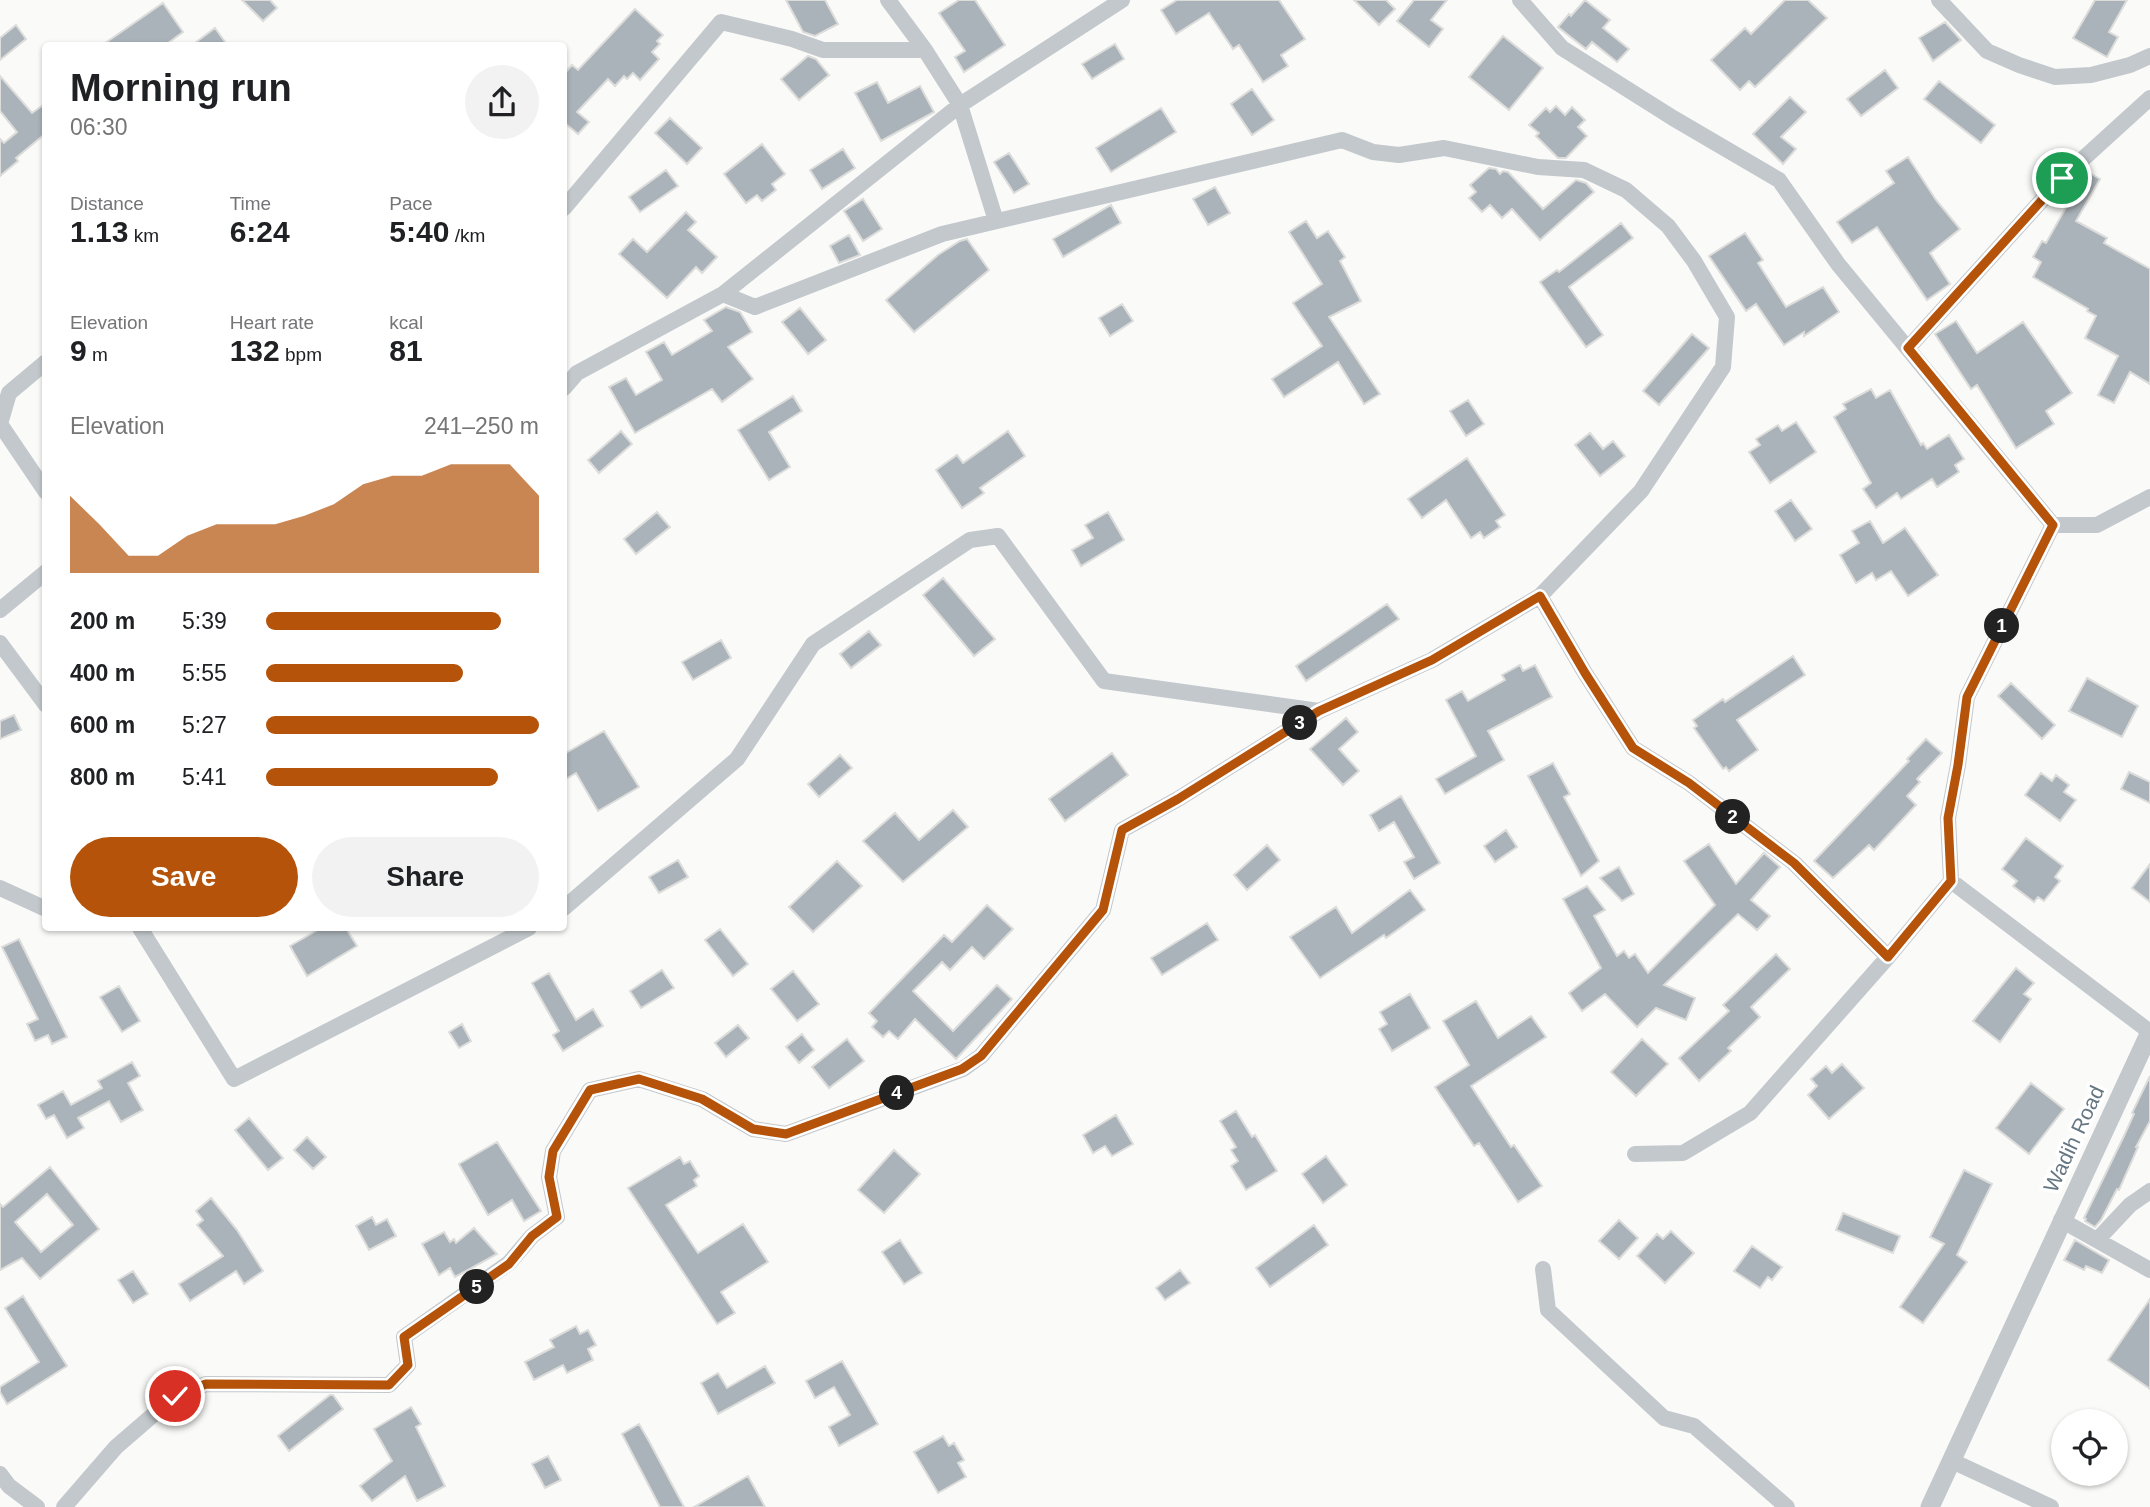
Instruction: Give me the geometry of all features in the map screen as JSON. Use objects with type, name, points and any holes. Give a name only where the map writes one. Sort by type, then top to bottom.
[{"type":"street","points":[[888,0],[925,50],[960,105],[996,220]]},
{"type":"street","points":[[567,385],[577,373],[723,294],[960,105],[1122,0]]},
{"type":"street","points":[[1520,0],[1562,48],[1673,118],[1779,180],[1838,264],[2053,525]]},
{"type":"street","points":[[1939,0],[1987,51],[2055,77],[2091,75],[2150,57]]},
{"type":"street","points":[[567,204],[721,22],[792,39],[823,50],[925,50]]},
{"type":"street","points":[[1908,348],[2062,178],[2150,98]]},
{"type":"street","points":[[64,1507],[116,1447],[175,1396],[206,1384],[389,1385],[408,1365],[404,1337],[509,1264],[532,1236],[557,1217],[549,1177],[553,1151],[590,1090],[639,1079],[702,1099],[753,1129],[786,1134],[962,1069],[981,1056],[1103,910],[1122,830],[1178,799],[1319,711],[1432,660],[1540,596],[1641,491],[1723,367],[1727,317],[1694,261],[1668,226],[1626,190],[1584,170],[1538,167],[1444,148],[1399,155],[1373,152],[1342,140],[942,234],[755,307],[723,294]]},
{"type":"street","points":[[42,365],[9,393],[1,424],[42,486]]},
{"type":"street","points":[[2053,525],[2097,525],[2150,497]]},
{"type":"street","points":[[1635,1154],[1683,1153],[1750,1112],[1888,957],[1951,881],[1948,818],[1967,697],[2053,525]]},
{"type":"street","points":[[567,905],[737,759],[813,644],[970,540],[998,536],[1104,681],[1319,711]]},
{"type":"street","points":[[0,610],[42,575]]},
{"type":"street","points":[[1540,596],[1633,748],[1689,783],[1794,863],[1888,957]]},
{"type":"street","points":[[0,643],[42,700]]},
{"type":"street","points":[[1951,881],[2150,1032]]},
{"type":"street","points":[[0,888],[42,907]]},
{"type":"street","points":[[142,931],[234,1079],[523,931]]},
{"type":"street","name":"Wadih Road","points":[[1930,1507],[2150,1032]]},
{"type":"street","points":[[2098,1239],[2130,1205],[2150,1191]]},
{"type":"street","points":[[2061,1220],[2150,1270]]},
{"type":"street","points":[[1543,1269],[1548,1310],[1664,1418],[1694,1426],[1787,1507]]},
{"type":"street","points":[[1952,1461],[2051,1507]]},
{"type":"street","points":[[3,1484],[37,1507]]},
{"type":"building","points":[[242,0],[270,0],[277,8],[263,21]]},
{"type":"building","points":[[786,0],[825,0],[838,24],[815,36],[803,32]]},
{"type":"building","points":[[959,0],[975,0],[1005,45],[964,72],[955,57],[965,51],[939,13]]},
{"type":"building","points":[[1177,0],[1279,0],[1305,39],[1281,55],[1288,66],[1263,82],[1239,45],[1233,49],[1209,13],[1176,34],[1161,10]]},
{"type":"building","points":[[1354,0],[1386,0],[1395,9],[1379,25]]},
{"type":"building","points":[[1414,0],[1447,0],[1431,20],[1443,29],[1429,47],[1397,21]]},
{"type":"building","points":[[1585,0],[1610,20],[1603,28],[1629,49],[1617,62],[1592,42],[1586,49],[1558,27]]},
{"type":"building","points":[[1785,0],[1808,0],[1827,18],[1755,87],[1749,81],[1740,90],[1711,60],[1745,28],[1751,34]]},
{"type":"building","points":[[2095,0],[2127,0],[2109,32],[2118,37],[2107,57],[2073,38]]},
{"type":"building","points":[[163,3],[183,32],[169,42],[107,42]]},
{"type":"building","points":[[635,9],[663,35],[657,41],[660,44],[652,52],[659,59],[640,80],[633,73],[627,79],[624,76],[615,86],[608,79],[577,112],[589,122],[578,134],[567,125],[567,71],[572,65],[578,70]]},
{"type":"building","points":[[1945,22],[1961,40],[1933,61],[1919,38]]},
{"type":"building","points":[[16,25],[26,39],[0,60],[0,38]]},
{"type":"building","points":[[215,28],[225,42],[196,42]]},
{"type":"building","points":[[1503,36],[1543,68],[1509,110],[1469,77]]},
{"type":"building","points":[[1115,44],[1124,59],[1092,79],[1082,64]]},
{"type":"building","points":[[808,56],[816,59],[829,75],[799,100],[781,79]]},
{"type":"building","points":[[1885,70],[1898,88],[1861,116],[1847,99]]},
{"type":"building","points":[[0,76],[32,113],[42,106],[42,136],[16,158],[18,161],[0,176],[0,139],[4,143],[17,132],[0,111]]},
{"type":"building","points":[[1939,81],[1995,125],[1981,143],[1924,99]]},
{"type":"building","points":[[877,82],[888,103],[920,86],[934,112],[881,141],[855,93]]},
{"type":"building","points":[[1252,89],[1274,120],[1252,135],[1231,104]]},
{"type":"building","points":[[1790,97],[1806,112],[1781,137],[1796,149],[1783,164],[1753,134]]},
{"type":"building","points":[[1556,106],[1565,115],[1572,107],[1585,120],[1578,127],[1587,136],[1566,158],[1558,158],[1536,136],[1539,133],[1529,125],[1546,108],[1550,112]]},
{"type":"building","points":[[1161,108],[1176,132],[1111,172],[1096,148]]},
{"type":"building","points":[[670,118],[702,148],[687,164],[655,133]]},
{"type":"building","points":[[762,144],[785,174],[772,184],[776,190],[762,201],[757,195],[746,203],[724,174]]},
{"type":"building","points":[[843,149],[855,168],[822,189],[810,170]]},
{"type":"building","points":[[1009,153],[1029,184],[1014,193],[994,162]]},
{"type":"building","points":[[1908,157],[1936,200],[1960,229],[1930,253],[1950,284],[1927,300],[1877,227],[1852,243],[1837,222],[1894,183],[1886,171]]},
{"type":"building","points":[[1489,168],[1496,169],[1500,174],[1503,171],[1508,172],[1543,209],[1576,180],[1586,183],[1594,192],[1540,240],[1512,209],[1502,218],[1490,205],[1482,212],[1469,198],[1476,192],[1470,185]]},
{"type":"building","points":[[666,170],[678,186],[640,212],[629,197]]},
{"type":"building","points":[[2086,171],[2100,179],[2076,221],[2107,238],[2104,243],[2150,269],[2150,384],[2130,372],[2114,403],[2098,395],[2118,356],[2085,338],[2096,316],[2033,277],[2041,262],[2033,257],[2042,241],[2046,243],[2073,195],[2069,193],[2077,178]]},
{"type":"building","points":[[1215,187],[1230,213],[1208,225],[1193,199]]},
{"type":"building","points":[[863,199],[882,229],[863,241],[844,211]]},
{"type":"building","points":[[1111,205],[1121,223],[1063,257],[1053,239]]},
{"type":"building","points":[[686,212],[696,222],[688,230],[717,257],[702,273],[696,267],[667,298],[619,254],[633,239],[647,252]]},
{"type":"building","points":[[1306,221],[1317,238],[1328,231],[1345,257],[1340,261],[1361,301],[1329,317],[1380,394],[1364,404],[1338,362],[1284,397],[1272,379],[1322,346],[1293,303],[1322,284],[1289,232]]},
{"type":"building","points":[[1621,223],[1633,238],[1569,287],[1603,335],[1586,347],[1540,282],[1557,270],[1559,272]]},
{"type":"building","points":[[1745,233],[1763,260],[1758,263],[1786,307],[1823,287],[1839,312],[1804,336],[1804,332],[1784,345],[1756,304],[1746,311],[1709,256]]},
{"type":"building","points":[[849,235],[860,255],[839,263],[830,246]]},
{"type":"building","points":[[967,239],[989,270],[914,332],[886,300],[938,255]]},
{"type":"building","points":[[1122,304],[1133,321],[1110,336],[1099,318]]},
{"type":"building","points":[[726,307],[740,312],[752,332],[728,347],[753,379],[722,402],[712,389],[635,433],[609,387],[626,378],[636,395],[662,380],[646,352],[664,342],[672,355],[712,331],[704,320]]},
{"type":"building","points":[[800,308],[826,340],[808,354],[782,322]]},
{"type":"building","points":[[1956,321],[1977,353],[2023,322],[2072,393],[2046,411],[2054,424],[2016,448],[1977,385],[1971,389],[1935,334]]},
{"type":"building","points":[[1692,334],[1709,348],[1659,405],[1643,391]]},
{"type":"building","points":[[1871,389],[1876,398],[1890,390],[1921,445],[1923,443],[1927,449],[1949,435],[1964,459],[1955,465],[1959,472],[1937,487],[1932,479],[1901,499],[1897,493],[1876,508],[1863,489],[1871,483],[1834,417],[1846,409],[1843,404]]},
{"type":"building","points":[[793,396],[802,411],[769,432],[790,467],[769,480],[738,430]]},
{"type":"building","points":[[1468,400],[1484,424],[1466,436],[1450,411]]},
{"type":"building","points":[[1796,422],[1816,452],[1770,483],[1749,452],[1760,445],[1756,439],[1778,425],[1782,431]]},
{"type":"building","points":[[621,431],[632,444],[599,473],[588,460]]},
{"type":"building","points":[[1008,431],[1025,456],[980,488],[984,493],[962,508],[936,470],[957,455],[963,463]]},
{"type":"building","points":[[1590,433],[1603,449],[1613,441],[1625,456],[1600,476],[1575,445]]},
{"type":"building","points":[[1467,458],[1505,515],[1496,521],[1500,527],[1484,538],[1480,532],[1471,538],[1446,500],[1422,518],[1408,499]]},
{"type":"building","points":[[1791,500],[1812,529],[1795,541],[1775,511]]},
{"type":"building","points":[[657,512],[670,527],[636,554],[624,539]]},
{"type":"building","points":[[1108,512],[1124,540],[1081,566],[1072,550],[1093,538],[1085,525]]},
{"type":"building","points":[[1870,521],[1883,543],[1905,528],[1938,575],[1908,596],[1891,571],[1876,580],[1872,573],[1856,583],[1840,555],[1859,543],[1852,531]]},
{"type":"building","points":[[943,578],[995,639],[974,656],[923,595]]},
{"type":"building","points":[[1387,604],[1399,619],[1306,681],[1296,666]]},
{"type":"building","points":[[869,631],[881,645],[851,668],[840,654]]},
{"type":"building","points":[[721,640],[731,658],[693,680],[682,662]]},
{"type":"building","points":[[1793,656],[1805,675],[1737,720],[1758,750],[1729,771],[1726,767],[1723,769],[1694,728],[1697,726],[1693,720]]},
{"type":"building","points":[[1520,665],[1523,671],[1535,665],[1552,697],[1488,731],[1504,760],[1445,794],[1436,779],[1476,756],[1446,700],[1462,691],[1468,701],[1505,680],[1502,675]]},
{"type":"building","points":[[2087,678],[2138,706],[2122,737],[2069,711]]},
{"type":"building","points":[[2011,683],[2055,725],[2042,739],[1998,696]]},
{"type":"building","points":[[14,715],[21,730],[0,739],[0,721]]},
{"type":"building","points":[[1346,718],[1358,732],[1339,749],[1359,771],[1343,785],[1310,749]]},
{"type":"building","points":[[604,731],[639,787],[598,811],[576,773],[567,778],[567,752]]},
{"type":"building","points":[[1926,739],[1942,753],[1917,779],[1920,782],[1907,796],[1916,805],[1874,850],[1869,845],[1833,878],[1814,861],[1909,761],[1907,759]]},
{"type":"building","points":[[1112,753],[1128,775],[1065,821],[1049,799]]},
{"type":"building","points":[[840,755],[852,768],[819,797],[808,784]]},
{"type":"building","points":[[1553,763],[1570,794],[1564,797],[1599,861],[1581,876],[1528,776]]},
{"type":"building","points":[[2129,772],[2150,782],[2150,803],[2121,789]]},
{"type":"building","points":[[2041,773],[2052,781],[2056,775],[2069,785],[2064,792],[2076,800],[2060,821],[2025,795]]},
{"type":"building","points":[[1401,796],[1440,863],[1414,879],[1404,862],[1414,857],[1394,822],[1379,831],[1370,815]]},
{"type":"building","points":[[953,810],[968,827],[903,882],[863,841],[895,813],[919,840]]},
{"type":"building","points":[[1506,830],[1517,847],[1495,862],[1484,846]]},
{"type":"building","points":[[2026,838],[2063,866],[2055,877],[2060,881],[2044,901],[2038,897],[2034,902],[2013,886],[2017,881],[2002,869]]},
{"type":"building","points":[[1709,844],[1736,884],[1764,853],[1780,867],[1751,900],[1770,916],[1757,930],[1738,914],[1664,985],[1695,998],[1686,1020],[1656,1008],[1637,1027],[1605,994],[1582,1011],[1569,993],[1601,968],[1563,899],[1587,886],[1605,910],[1594,916],[1617,956],[1624,951],[1629,958],[1635,954],[1648,973],[1715,905],[1684,861]]},
{"type":"building","points":[[1267,845],[1280,860],[1247,890],[1234,875]]},
{"type":"building","points":[[678,860],[688,877],[659,893],[649,877]]},
{"type":"building","points":[[837,861],[862,886],[813,932],[789,907]]},
{"type":"building","points":[[2150,864],[2150,902],[2132,888]]},
{"type":"building","points":[[1619,867],[1634,894],[1622,901],[1600,878]]},
{"type":"building","points":[[1410,890],[1425,910],[1386,938],[1384,935],[1320,978],[1290,937],[1336,907],[1352,933]]},
{"type":"building","points":[[987,905],[1013,929],[984,959],[972,947],[950,970],[942,962],[913,991],[953,1031],[997,985],[1012,999],[956,1059],[915,1019],[898,1039],[889,1031],[883,1037],[872,1027],[877,1021],[869,1013],[944,935],[952,942]]},
{"type":"building","points":[[1207,923],[1218,940],[1162,975],[1151,958]]},
{"type":"building","points":[[720,929],[748,964],[733,976],[705,940]]},
{"type":"building","points":[[316,931],[348,931],[357,946],[307,976],[290,946]]},
{"type":"building","points":[[19,939],[67,1037],[52,1044],[48,1035],[35,1041],[27,1024],[38,1019],[2,947]]},
{"type":"building","points":[[1776,954],[1790,969],[1751,1007],[1760,1017],[1728,1048],[1731,1051],[1699,1081],[1679,1058],[1729,1011],[1723,1005]]},
{"type":"building","points":[[2016,968],[2034,983],[2024,994],[2031,999],[2000,1042],[1973,1021]]},
{"type":"building","points":[[662,970],[674,988],[641,1008],[630,991]]},
{"type":"building","points":[[793,971],[819,1004],[797,1021],[771,989]]},
{"type":"building","points":[[549,973],[576,1020],[593,1009],[603,1026],[563,1051],[553,1035],[559,1031],[532,983]]},
{"type":"building","points":[[119,986],[140,1021],[122,1032],[100,997]]},
{"type":"building","points":[[1410,994],[1430,1028],[1392,1051],[1379,1029],[1387,1024],[1380,1012]]},
{"type":"building","points":[[1476,1001],[1498,1038],[1531,1016],[1546,1037],[1471,1086],[1511,1147],[1514,1145],[1542,1186],[1518,1202],[1479,1143],[1474,1146],[1435,1087],[1469,1065],[1443,1021]]},
{"type":"building","points":[[462,1024],[471,1041],[459,1048],[449,1032]]},
{"type":"building","points":[[738,1025],[749,1038],[726,1057],[715,1043]]},
{"type":"building","points":[[802,1034],[814,1050],[799,1063],[786,1047]]},
{"type":"building","points":[[847,1039],[864,1061],[829,1088],[812,1067]]},
{"type":"building","points":[[1642,1039],[1668,1064],[1636,1096],[1611,1072]]},
{"type":"building","points":[[132,1062],[140,1076],[128,1083],[143,1110],[121,1122],[109,1101],[78,1118],[84,1128],[67,1138],[54,1115],[46,1119],[38,1105],[63,1091],[71,1105],[102,1088],[98,1081]]},
{"type":"building","points":[[1842,1064],[1864,1088],[1829,1119],[1808,1095],[1817,1086],[1811,1079],[1826,1066],[1832,1073]]},
{"type":"building","points":[[2150,1076],[2150,1121],[2136,1147],[2119,1190],[2117,1189],[2095,1227],[2084,1218]]},
{"type":"building","points":[[2031,1083],[2064,1109],[2029,1154],[1996,1128]]},
{"type":"building","points":[[1236,1111],[1252,1137],[1255,1135],[1277,1171],[1246,1190],[1231,1166],[1238,1161],[1231,1150],[1236,1147],[1220,1121]]},
{"type":"building","points":[[1116,1115],[1133,1144],[1112,1156],[1105,1146],[1093,1153],[1083,1135]]},
{"type":"building","points":[[249,1118],[283,1158],[268,1170],[235,1130]]},
{"type":"building","points":[[307,1137],[326,1157],[313,1169],[294,1150]]},
{"type":"building","points":[[497,1142],[541,1211],[524,1221],[512,1200],[488,1215],[459,1164]]},
{"type":"building","points":[[894,1150],[920,1174],[884,1213],[858,1190]]},
{"type":"building","points":[[1326,1156],[1347,1185],[1323,1203],[1302,1174]]},
{"type":"building","points":[[680,1157],[684,1164],[690,1161],[699,1176],[694,1180],[697,1186],[666,1205],[698,1253],[743,1224],[768,1262],[721,1292],[735,1313],[717,1324],[628,1188]]},
{"type":"building","points":[[50,1167],[99,1229],[40,1279],[22,1258],[0,1270],[0,1204],[3,1207]],"holes":[[[47,1194],[73,1225],[41,1252],[15,1222]]]},
{"type":"building","points":[[1964,1170],[1992,1184],[1957,1255],[1967,1262],[1923,1323],[1900,1307],[1944,1244],[1930,1237]]},
{"type":"building","points":[[211,1198],[237,1230],[263,1271],[244,1284],[236,1271],[190,1301],[179,1284],[223,1256],[197,1225],[203,1220],[196,1211]]},
{"type":"building","points":[[1843,1213],[1900,1236],[1893,1253],[1836,1230]]},
{"type":"building","points":[[372,1217],[376,1225],[387,1219],[396,1236],[369,1250],[356,1226]]},
{"type":"building","points":[[1619,1220],[1638,1238],[1619,1259],[1599,1241]]},
{"type":"building","points":[[1314,1225],[1328,1245],[1270,1287],[1256,1268]]},
{"type":"building","points":[[474,1228],[497,1254],[455,1277],[450,1268],[439,1275],[422,1244],[444,1232],[450,1242],[454,1239],[456,1243]]},
{"type":"building","points":[[1671,1231],[1694,1253],[1665,1283],[1637,1256],[1657,1234],[1663,1239]]},
{"type":"building","points":[[900,1240],[922,1273],[904,1284],[882,1252]]},
{"type":"building","points":[[2075,1240],[2109,1260],[2102,1273],[2086,1266],[2084,1270],[2064,1260]]},
{"type":"building","points":[[1752,1246],[1782,1267],[1772,1280],[1768,1277],[1760,1288],[1734,1271]]},
{"type":"building","points":[[1180,1270],[1190,1283],[1165,1300],[1156,1288]]},
{"type":"building","points":[[133,1271],[148,1294],[133,1303],[118,1280]]},
{"type":"building","points":[[23,1296],[67,1366],[7,1404],[0,1387],[39,1362],[5,1308]]},
{"type":"building","points":[[2150,1299],[2150,1389],[2108,1360]]},
{"type":"building","points":[[576,1326],[580,1334],[588,1330],[596,1345],[588,1349],[593,1360],[567,1373],[563,1365],[534,1380],[525,1362],[554,1347],[550,1340]]},
{"type":"building","points":[[842,1361],[878,1424],[839,1446],[829,1427],[850,1415],[834,1387],[815,1398],[806,1381]]},
{"type":"building","points":[[765,1366],[775,1383],[718,1414],[701,1383],[718,1373],[727,1388]]},
{"type":"building","points":[[333,1395],[343,1409],[289,1451],[278,1436]]},
{"type":"building","points":[[411,1407],[421,1424],[416,1427],[445,1486],[417,1501],[405,1476],[372,1501],[360,1486],[392,1461],[374,1429]]},
{"type":"building","points":[[639,1424],[684,1507],[660,1507],[622,1434]]},
{"type":"building","points":[[943,1436],[949,1446],[954,1443],[964,1460],[958,1463],[966,1477],[938,1493],[914,1452]]},
{"type":"building","points":[[548,1456],[561,1480],[545,1488],[532,1464]]},
{"type":"building","points":[[748,1476],[765,1507],[694,1507]]},
{"type":"route","points":[[175,1396],[206,1384],[389,1385],[408,1365],[404,1337],[509,1264],[532,1236],[557,1217],[549,1177],[553,1151],[590,1090],[639,1079],[702,1099],[753,1129],[786,1134],[962,1069],[981,1056],[1103,910],[1122,830],[1178,799],[1319,711],[1432,660],[1540,596],[1633,748],[1689,783],[1794,863],[1888,957],[1951,881],[1948,818],[1967,697],[2053,525],[1908,348],[2062,178]]}]
